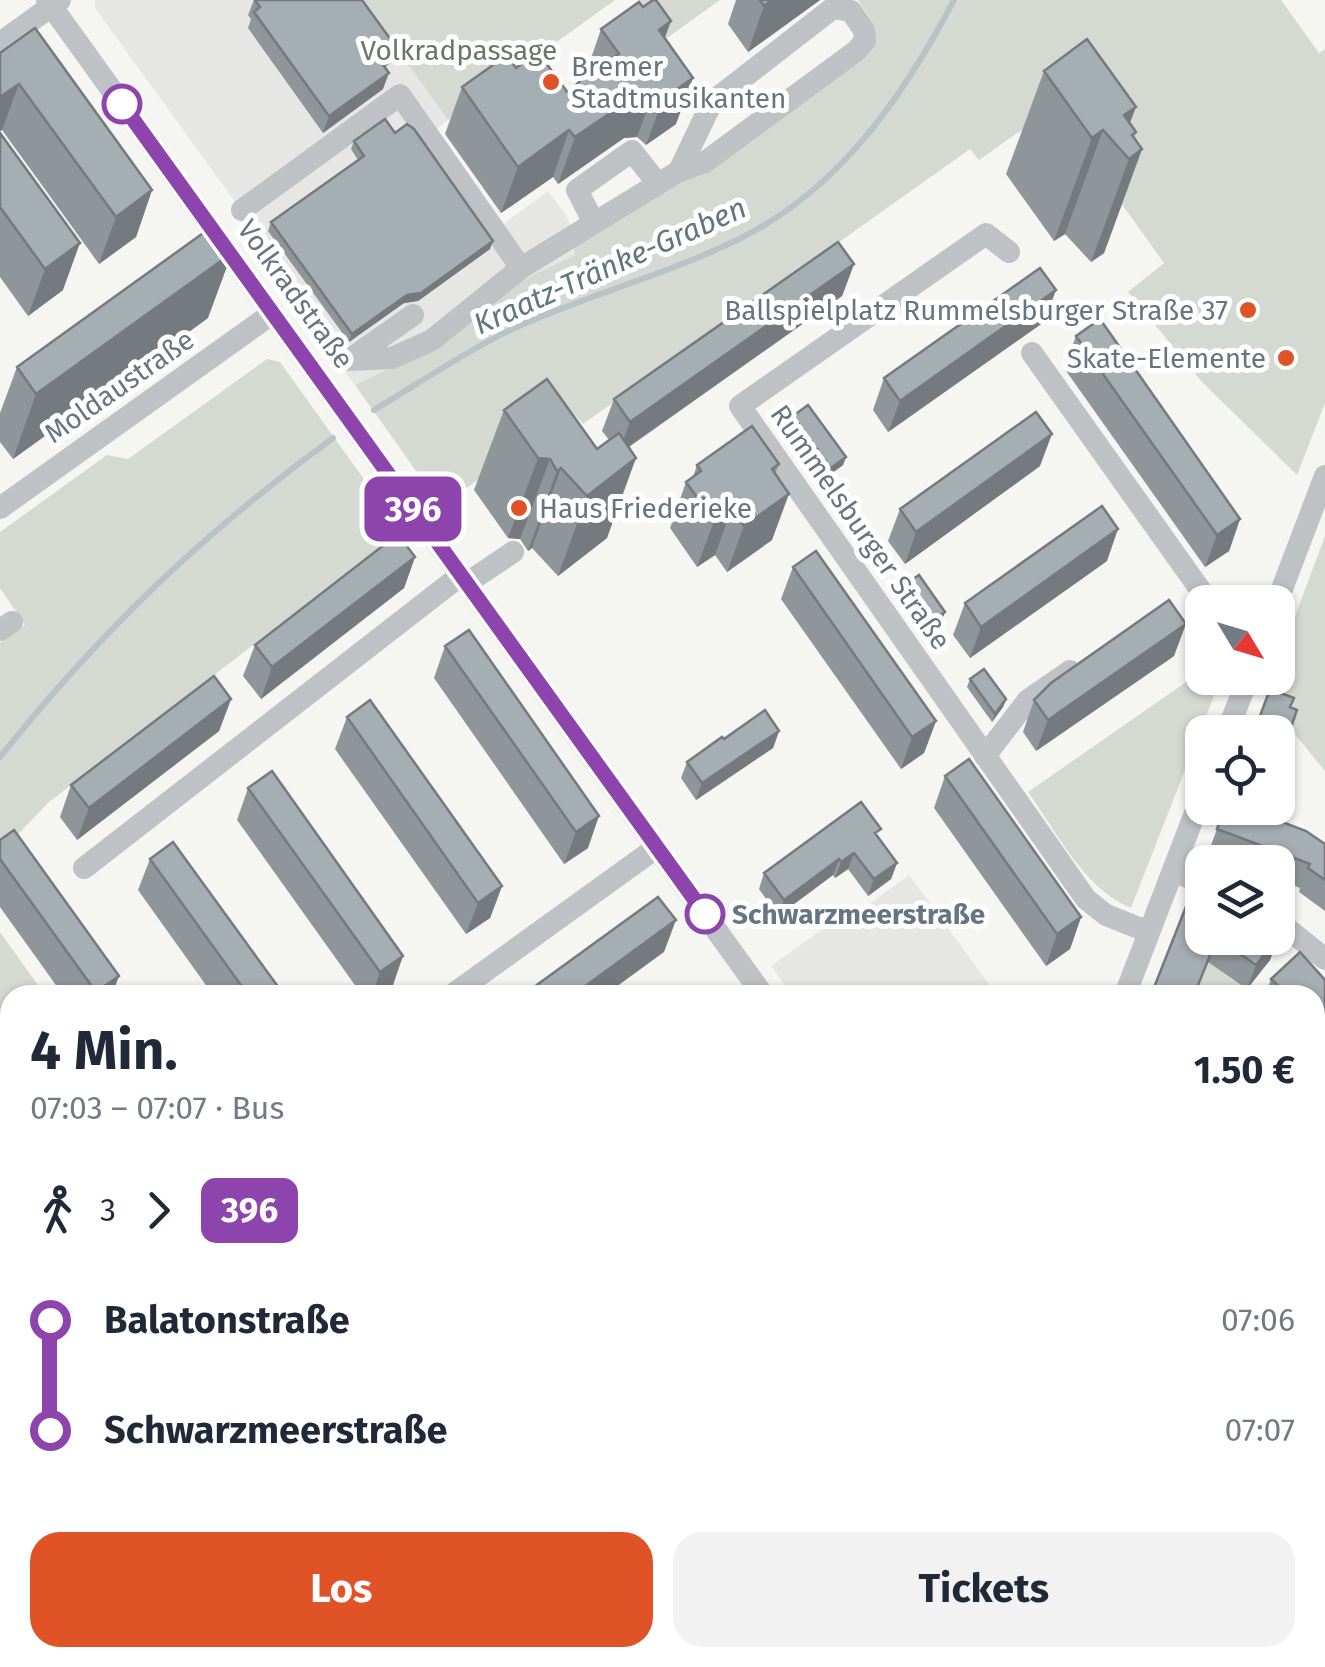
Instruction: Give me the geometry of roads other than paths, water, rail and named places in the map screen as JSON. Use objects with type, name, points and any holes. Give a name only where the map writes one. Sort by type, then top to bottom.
[{"type":"street","points":[[0,43],[53,2]]},
{"type":"street","name":"Volkradstraße","points":[[53,2],[756,985]]},
{"type":"street","name":"Volkradstraße","points":[[413,315],[350,360],[392,358],[432,340],[522,268],[658,184],[705,162],[856,51],[865,41],[864,30],[852,11],[833,8],[712,102],[679,172]]},
{"type":"street","points":[[242,210],[400,96],[522,268]]},
{"type":"street","points":[[594,223],[577,190],[632,151],[658,184]]},
{"type":"street","name":"Rummelsburger Straße","points":[[1008,252],[986,234],[740,406],[1086,899],[1106,915],[1149,932]]},
{"type":"street","name":"Moldaustraße","points":[[0,508],[273,313]]},
{"type":"street","points":[[1032,353],[1197,585]]},
{"type":"street","points":[[1283,585],[1325,476]]},
{"type":"street","points":[[84,868],[464,579],[512,552]]},
{"type":"street","points":[[985,756],[1028,700],[1085,660]]},
{"type":"street","points":[[1129,985],[1191,825]]},
{"type":"street","points":[[466,985],[656,848]]},
{"type":"street","points":[[1173,872],[1185,877]]},
{"type":"street","points":[[1295,935],[1325,960]]},
{"type":"waterway","name":"Kraatz-Tränke-Graben","points":[[374,410],[519,326],[712,251],[775,218],[808,194],[865,137],[913,71],[954,0]]},
{"type":"waterway","name":"Kraatz-Tränke-Graben","points":[[0,757],[76,668],[155,586],[240,511],[333,438]]},
{"type":"place","name":"Bremer Stadtmusikanten","points":[[551,82]]},
{"type":"place","name":"Ballspielplatz Rummelsburger Straße 37","points":[[1248,310]]},
{"type":"place","name":"Skate-Elemente","points":[[1286,358]]},
{"type":"place","name":"Haus Friederieke","points":[[519,508]]},
{"type":"place","name":"Schwarzmeerstraße","points":[[705,914]]},
{"type":"park label","name":"Volkradpassage","points":[[459,50]]}]
